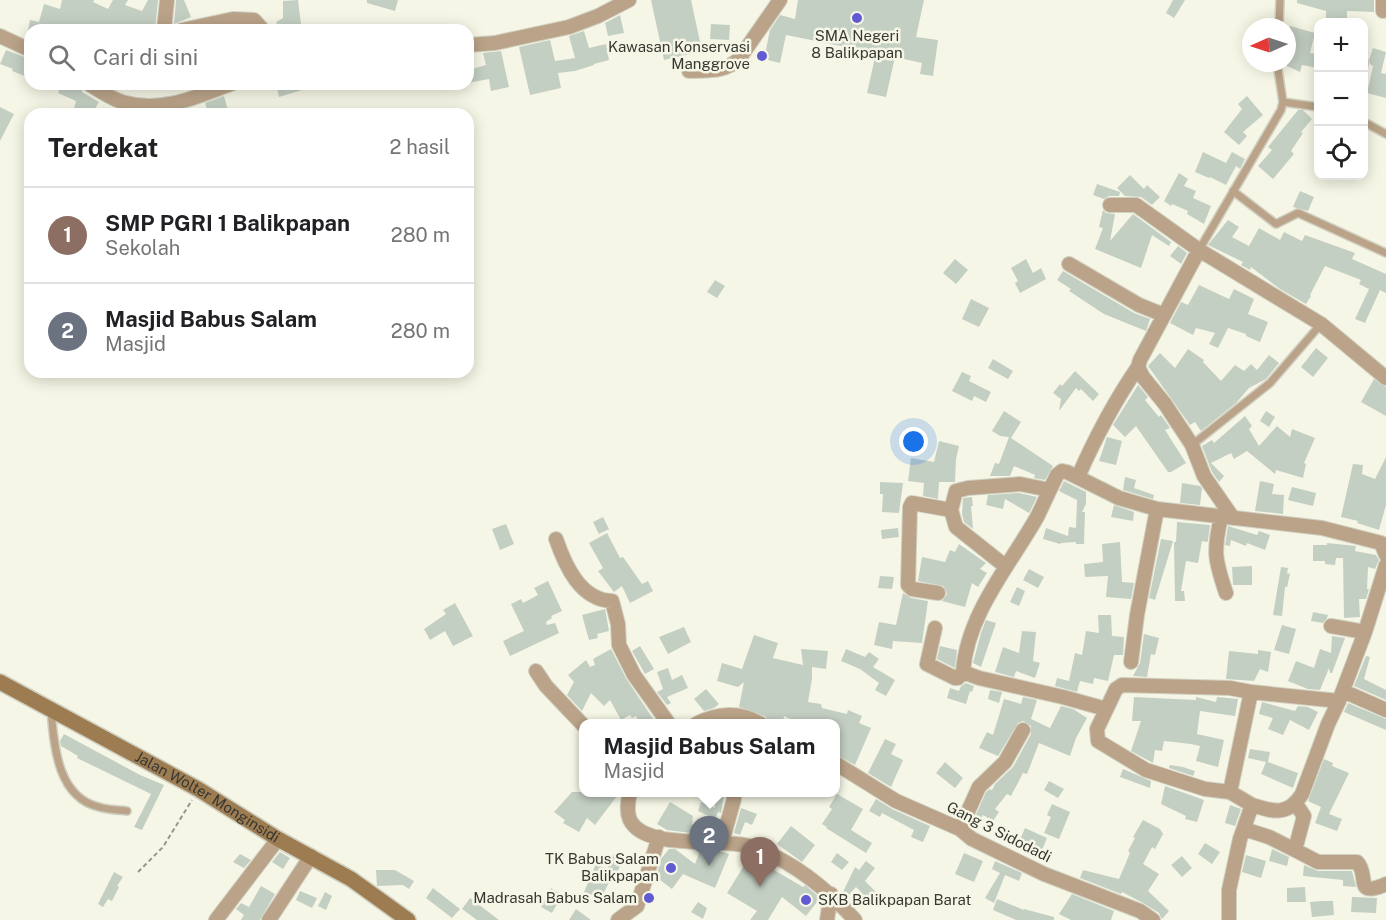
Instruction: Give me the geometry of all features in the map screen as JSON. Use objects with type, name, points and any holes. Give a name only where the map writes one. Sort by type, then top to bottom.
[{"type":"main road","name":"Jalan Wolter Monginsidi","points":[[0,682],[198,789],[278,839],[351,879],[408,920]]},
{"type":"street","points":[[165,24],[167,0]]},
{"type":"street","points":[[474,45],[495,43],[569,27],[598,16],[629,0]]},
{"type":"street","points":[[689,71],[724,70],[731,66],[780,0]]},
{"type":"street","points":[[202,24],[234,19],[254,20],[258,24]]},
{"type":"street","points":[[0,36],[24,47]]},
{"type":"street","points":[[101,90],[126,103],[152,106],[179,103],[215,90]]},
{"type":"street","points":[[1110,205],[1136,205],[1200,250],[1321,324],[1386,378]]},
{"type":"street","points":[[1078,477],[1096,436],[1119,394],[1138,367],[1200,250]]},
{"type":"street","points":[[1069,264],[1130,300],[1164,315]]},
{"type":"street","points":[[1138,367],[1166,404],[1192,445],[1204,476],[1227,517]]},
{"type":"street","points":[[935,627],[927,664],[958,678],[963,672],[964,656],[978,618],[1005,566],[1036,517],[1057,474],[1062,471],[1119,498],[1157,509],[1322,528],[1384,544]]},
{"type":"street","points":[[1005,566],[957,526],[951,510],[954,494],[957,489],[1020,484],[1050,490]]},
{"type":"street","points":[[938,592],[912,589],[908,585],[910,507],[912,503],[951,510]]},
{"type":"street","points":[[1131,662],[1137,615],[1157,509]]},
{"type":"street","points":[[1226,593],[1217,564],[1215,544],[1227,517]]},
{"type":"street","points":[[556,539],[564,563],[576,581],[599,600],[612,601],[618,624],[619,645],[634,675],[666,719]]},
{"type":"street","points":[[1386,565],[1365,632],[1341,696],[1328,724],[1302,794],[1296,804],[1288,810],[1269,810],[1252,805],[1230,792],[1205,789],[1146,770],[1098,741],[1097,729],[1116,689],[1128,684],[1341,696],[1386,710]]},
{"type":"street","points":[[1331,626],[1365,632]]},
{"type":"street","points":[[536,671],[546,686],[579,721]]},
{"type":"street","points":[[963,672],[1106,709]]},
{"type":"street","points":[[1230,792],[1251,692]]},
{"type":"street","points":[[715,719],[737,714],[754,719]]},
{"type":"street","points":[[960,829],[979,787],[1005,762],[1023,730]]},
{"type":"street","name":"Gang 3 Sidodadi","points":[[840,766],[896,801],[960,829],[972,839],[1044,874],[1140,911],[1153,920]]},
{"type":"street","points":[[629,797],[627,811],[636,828],[673,841],[722,842],[754,847],[797,868],[831,894],[855,920]]},
{"type":"street","points":[[722,842],[734,797]]},
{"type":"street","points":[[1295,850],[1304,816],[1296,804]]},
{"type":"street","points":[[1229,920],[1229,890],[1252,805]]},
{"type":"street","points":[[1244,828],[1269,837],[1318,862],[1357,862],[1361,866],[1363,885],[1366,888],[1374,889],[1386,884]]},
{"type":"street","points":[[629,920],[637,906],[659,837]]},
{"type":"street","points":[[216,920],[278,839]]},
{"type":"street","points":[[269,920],[311,856]]},
{"type":"street","points":[[827,920],[831,894]]},
{"type":"street","points":[[618,920],[637,906]]},
{"type":"lane","points":[[1279,18],[1280,0]]},
{"type":"lane","points":[[1200,250],[1281,110],[1283,102],[1278,72]]},
{"type":"lane","points":[[1283,102],[1314,106]]},
{"type":"lane","points":[[1368,124],[1386,134]]},
{"type":"lane","points":[[1233,191],[1276,224],[1298,213],[1386,253]]},
{"type":"lane","points":[[1192,445],[1270,384],[1321,324]]},
{"type":"lane","points":[[51,710],[55,752],[63,774],[76,796],[98,807],[127,811]]},
{"type":"path","points":[[138,872],[163,847],[180,823],[198,789]]},
{"type":"building","points":[[62,0],[94,0],[93,2],[108,9],[113,0],[128,0],[125,5],[142,11],[148,0],[158,0],[156,24],[29,24],[30,20],[39,22],[44,4],[60,9]]},
{"type":"building","points":[[176,0],[184,0],[191,17],[174,24]]},
{"type":"building","points":[[298,0],[301,24],[277,24],[276,22],[283,18],[283,1]]},
{"type":"building","points":[[367,0],[398,0],[395,11],[367,3]]},
{"type":"building","points":[[651,0],[691,0],[702,51],[664,60]]},
{"type":"building","name":"SMA Negeri 8 Balikpapan","points":[[798,0],[924,0],[916,37],[938,40],[933,76],[920,74],[922,63],[895,57],[886,97],[867,93],[876,53],[786,35],[780,63],[764,59],[770,30],[780,15],[795,19]]},
{"type":"building","points":[[1173,0],[1185,0],[1174,18],[1166,13]]},
{"type":"building","points":[[1297,0],[1374,0],[1374,12],[1347,11],[1347,18],[1326,18],[1326,11],[1297,3]]},
{"type":"building","points":[[620,15],[624,33],[608,36],[605,23]]},
{"type":"building","points":[[711,24],[730,25],[729,40],[710,39]]},
{"type":"building","points":[[1296,28],[1314,33],[1310,53],[1314,54],[1314,67],[1302,65],[1300,72],[1296,70]]},
{"type":"building","points":[[584,31],[589,48],[606,44],[609,60],[575,71],[558,73],[561,88],[530,95],[519,47],[550,40],[555,61],[575,58],[569,36]]},
{"type":"building","points":[[1373,48],[1386,52],[1381,73],[1386,74],[1386,98],[1368,93],[1373,66],[1369,60]]},
{"type":"building","points":[[6,50],[24,57],[24,76],[12,71],[13,69],[0,64]]},
{"type":"building","points":[[501,51],[509,87],[491,91],[489,79],[474,82],[474,68],[486,65],[483,53]]},
{"type":"building","points":[[59,90],[82,90],[99,102],[96,108],[74,108],[76,101],[58,93]]},
{"type":"building","points":[[277,90],[302,90],[279,97]]},
{"type":"building","points":[[224,96],[227,108],[206,108],[205,103]]},
{"type":"building","points":[[1247,96],[1263,115],[1243,132],[1247,136],[1239,145],[1224,132],[1242,109],[1238,104]]},
{"type":"building","points":[[0,107],[14,114],[0,141]]},
{"type":"building","points":[[1298,110],[1303,110],[1312,119],[1301,132],[1303,133],[1291,151],[1294,154],[1273,179],[1258,166],[1272,150],[1268,147]]},
{"type":"building","points":[[1203,152],[1226,163],[1232,152],[1245,159],[1240,169],[1236,166],[1226,185],[1195,172]]},
{"type":"building","points":[[1179,173],[1188,179],[1184,186],[1196,191],[1193,198],[1211,206],[1204,224],[1187,214],[1188,211],[1172,204],[1171,206],[1164,201]]},
{"type":"building","points":[[1130,175],[1144,189],[1147,185],[1160,197],[1152,205],[1141,197],[1125,196],[1117,188]]},
{"type":"building","points":[[1097,184],[1120,192],[1119,196],[1109,196],[1104,199],[1093,195]]},
{"type":"building","points":[[1300,191],[1314,197],[1308,211],[1293,207]]},
{"type":"building","points":[[1103,210],[1106,213],[1115,214],[1110,241],[1133,214],[1171,242],[1169,246],[1152,235],[1141,268],[1095,249],[1103,228],[1099,227]]},
{"type":"building","points":[[1228,220],[1239,227],[1232,237],[1249,246],[1259,228],[1280,240],[1284,232],[1302,241],[1305,235],[1355,253],[1352,259],[1386,274],[1386,293],[1380,290],[1365,323],[1355,319],[1369,289],[1359,284],[1361,280],[1325,266],[1306,304],[1280,289],[1251,267],[1250,270],[1241,265],[1243,262],[1208,245]]},
{"type":"building","points":[[1178,246],[1187,253],[1181,264],[1170,256]]},
{"type":"building","points":[[955,259],[968,270],[956,284],[943,273]]},
{"type":"building","points":[[1026,259],[1033,273],[1041,268],[1046,279],[1020,293],[1015,283],[1018,281],[1011,268]]},
{"type":"building","points":[[1063,271],[1134,313],[1150,319],[1146,331],[1104,314],[1069,291],[1071,289],[1057,280]]},
{"type":"building","points":[[715,280],[725,286],[717,298],[707,292]]},
{"type":"building","points":[[1199,285],[1229,299],[1234,289],[1254,299],[1248,314],[1268,322],[1260,342],[1228,328],[1218,348],[1209,344],[1215,333],[1196,328],[1193,335],[1170,323],[1181,302],[1188,305]]},
{"type":"building","points":[[971,299],[989,308],[979,327],[962,319]]},
{"type":"building","points":[[1316,348],[1328,358],[1313,377],[1301,367]]},
{"type":"building","points":[[1188,349],[1204,360],[1203,362],[1221,381],[1235,365],[1244,371],[1251,364],[1257,370],[1269,355],[1279,363],[1266,379],[1249,388],[1236,403],[1201,431],[1195,422],[1190,425],[1148,366],[1160,353],[1175,368]]},
{"type":"building","points":[[993,359],[1013,371],[1008,379],[988,368]]},
{"type":"building","points":[[1075,371],[1099,394],[1093,401],[1081,389],[1079,391],[1076,388],[1059,411],[1061,399],[1053,393]]},
{"type":"building","points":[[962,372],[971,376],[969,381],[991,392],[986,402],[974,396],[972,401],[952,391]]},
{"type":"building","points":[[1374,379],[1386,387],[1386,416],[1361,402]]},
{"type":"building","points":[[1138,385],[1148,397],[1145,400],[1159,417],[1161,415],[1170,428],[1165,430],[1186,463],[1171,472],[1168,472],[1136,426],[1125,437],[1113,425]]},
{"type":"building","points":[[1004,411],[1021,422],[1011,438],[1053,466],[1045,480],[1034,478],[1035,475],[1014,466],[1010,476],[990,476],[995,463],[999,464],[1009,437],[1000,436],[992,431]]},
{"type":"building","points":[[1266,411],[1275,417],[1269,427],[1260,421]]},
{"type":"building","points":[[1245,416],[1252,426],[1249,429],[1259,446],[1277,426],[1290,437],[1292,429],[1315,438],[1304,463],[1306,464],[1303,478],[1276,470],[1275,474],[1247,451],[1234,459],[1231,453],[1211,463],[1224,476],[1219,482],[1212,472],[1202,446],[1212,440],[1214,443]]},
{"type":"building","points":[[1107,437],[1122,441],[1116,465],[1099,461]]},
{"type":"building","points":[[939,441],[959,446],[955,482],[939,482],[938,499],[923,496],[924,483],[908,481],[911,458],[934,462]]},
{"type":"building","points":[[1386,457],[1386,505],[1379,530],[1341,517],[1353,464],[1363,465],[1362,474],[1375,479]]},
{"type":"building","points":[[1125,477],[1136,480],[1134,488],[1154,495],[1153,499],[1123,490]]},
{"type":"building","points":[[1064,481],[1086,492],[1086,504],[1082,512],[1085,512],[1084,544],[1076,544],[1076,542],[1060,544],[1043,539],[1046,528],[1068,536],[1069,527],[1076,528],[1077,500],[1059,491]]},
{"type":"building","points":[[1260,481],[1274,484],[1272,494],[1284,495],[1283,514],[1255,511]]},
{"type":"building","points":[[880,482],[903,483],[899,513],[882,512],[883,494],[880,494]]},
{"type":"building","points":[[1182,483],[1202,488],[1200,505],[1180,503]]},
{"type":"building","points":[[1292,487],[1316,493],[1313,506],[1288,500]]},
{"type":"building","points":[[1019,493],[1037,497],[1029,513],[1005,499],[1003,509],[986,505],[988,495]]},
{"type":"building","points":[[972,497],[973,529],[964,522],[962,514],[963,498]]},
{"type":"building","points":[[1114,505],[1134,512],[1133,521],[1111,517]]},
{"type":"building","points":[[603,517],[609,529],[599,534],[593,522]]},
{"type":"building","points":[[1177,522],[1210,525],[1208,541],[1202,541],[1198,563],[1186,561],[1181,591],[1184,591],[1185,601],[1175,601],[1174,542],[1176,542]]},
{"type":"building","points":[[506,524],[514,544],[500,550],[492,529]]},
{"type":"building","points":[[1228,526],[1257,535],[1259,531],[1270,535],[1265,550],[1231,540],[1230,546],[1225,545]]},
{"type":"building","points":[[898,528],[899,537],[882,539],[881,530]]},
{"type":"building","points":[[607,533],[620,558],[623,557],[642,584],[648,581],[653,591],[630,603],[622,586],[614,592],[598,571],[603,568],[589,543]]},
{"type":"building","points":[[1161,539],[1173,541],[1155,600],[1149,598]]},
{"type":"building","points":[[1120,542],[1122,582],[1134,583],[1131,599],[1106,597],[1108,576],[1085,577],[1084,564],[1103,562],[1102,544]]},
{"type":"building","points":[[1327,543],[1356,546],[1355,551],[1376,555],[1379,560],[1375,569],[1368,567],[1367,589],[1369,589],[1366,599],[1359,599],[1360,617],[1344,618],[1343,558],[1336,558],[1335,565],[1325,564],[1325,561],[1313,561],[1313,545],[1327,545]]},
{"type":"building","points":[[959,544],[986,563],[980,569],[987,573],[978,587],[972,583],[965,607],[942,601],[947,594],[943,586],[918,581],[922,557],[945,562],[950,550],[955,552]]},
{"type":"building","points":[[1252,566],[1252,585],[1233,585],[1232,567]]},
{"type":"building","points":[[1281,567],[1288,568],[1287,573],[1290,574],[1287,587],[1285,587],[1282,616],[1273,615]]},
{"type":"building","points":[[1029,569],[1044,577],[1038,588],[1023,580]]},
{"type":"building","points":[[880,576],[894,577],[892,589],[878,588]]},
{"type":"building","points":[[548,581],[562,611],[551,616],[552,618],[546,622],[547,625],[555,623],[559,633],[510,656],[503,641],[524,631],[511,604],[521,599],[523,603],[538,595],[534,588]]},
{"type":"building","points":[[1017,587],[1025,591],[1019,606],[1010,602]]},
{"type":"building","points":[[903,593],[911,598],[928,601],[922,643],[893,641],[892,649],[874,645],[879,622],[896,625]]},
{"type":"building","points":[[455,603],[473,636],[453,646],[445,631],[430,640],[424,629],[446,614],[443,610]]},
{"type":"building","points":[[605,609],[609,631],[597,634],[598,638],[589,640],[582,615]]},
{"type":"building","points":[[1313,612],[1328,615],[1323,623],[1311,621]]},
{"type":"building","points":[[1098,615],[1111,615],[1112,636],[1124,637],[1123,655],[1114,655],[1108,681],[1094,678],[1093,684],[1080,681],[1077,692],[1055,686],[1057,678],[1069,681],[1075,653],[1082,655],[1086,631],[1099,633]]},
{"type":"building","points":[[986,620],[996,623],[981,667],[973,663]]},
{"type":"building","points":[[1282,625],[1296,629],[1289,654],[1274,650]]},
{"type":"building","points":[[684,627],[691,642],[668,654],[659,637]]},
{"type":"building","points":[[1022,631],[1036,632],[1033,661],[1040,663],[1035,678],[1016,671],[1014,677],[995,672],[1003,647],[1019,653]]},
{"type":"building","points":[[1144,634],[1159,638],[1155,655],[1151,654],[1147,677],[1133,676],[1140,663]]},
{"type":"building","points":[[754,635],[778,643],[773,658],[803,665],[801,649],[828,651],[826,669],[812,667],[808,702],[821,704],[822,708],[847,714],[848,710],[862,716],[859,723],[871,728],[855,765],[840,757],[840,719],[790,719],[784,716],[784,719],[767,719],[765,716],[739,707],[744,682],[738,687],[717,681],[722,663],[742,669]]},
{"type":"building","points":[[1332,636],[1345,638],[1332,673],[1329,668],[1320,690],[1308,689],[1288,681],[1296,661],[1314,668],[1320,649],[1331,653]]},
{"type":"building","points":[[640,646],[654,669],[645,674],[632,651]]},
{"type":"building","points":[[940,646],[957,650],[955,668],[937,659]]},
{"type":"building","points":[[611,649],[627,680],[653,719],[638,719],[636,716],[632,718],[630,715],[620,719],[610,700],[604,706],[591,693],[582,711],[567,695],[574,682],[568,675],[586,660],[590,667],[595,665],[593,659]]},
{"type":"building","points":[[846,649],[865,657],[869,652],[879,659],[873,667],[895,680],[886,696],[875,690],[879,683],[860,669],[841,661]]},
{"type":"building","points":[[1258,650],[1271,652],[1268,672],[1260,669],[1254,681],[1226,679],[1229,651],[1258,654]]},
{"type":"building","points":[[1366,656],[1370,657],[1364,679],[1386,690],[1386,700],[1354,686]]},
{"type":"building","points":[[668,668],[672,680],[682,675],[688,688],[667,697],[671,703],[667,705],[657,692],[663,689],[657,672]]},
{"type":"building","points":[[966,683],[974,686],[966,704],[947,698],[950,688],[959,691]]},
{"type":"building","points":[[706,689],[719,704],[704,711],[694,699]]},
{"type":"building","points":[[990,690],[1002,692],[999,703],[988,699]]},
{"type":"building","points":[[1023,697],[1037,700],[1031,719],[1050,728],[1061,706],[1073,709],[1087,718],[1076,738],[1070,756],[1039,743],[1027,774],[1023,773],[1011,796],[1007,794],[995,809],[999,812],[993,821],[983,815],[974,829],[971,826],[986,792],[992,790],[995,784],[1013,767],[1031,734],[1031,726],[1023,721],[1018,723],[998,756],[979,748],[987,732],[993,735],[1004,699],[1021,704]]},
{"type":"building","points":[[1134,697],[1196,700],[1196,697],[1216,702],[1217,697],[1238,699],[1235,716],[1200,711],[1197,734],[1224,740],[1218,767],[1196,761],[1200,746],[1191,744],[1164,741],[1162,751],[1155,750],[1153,763],[1131,751],[1141,721],[1132,721]]},
{"type":"building","points":[[1262,702],[1295,711],[1298,706],[1308,707],[1318,712],[1309,730],[1290,720],[1283,735],[1268,729],[1273,718],[1259,714]]},
{"type":"building","points":[[1348,703],[1386,719],[1386,730],[1344,712]]},
{"type":"building","points":[[64,734],[140,775],[164,785],[142,830],[134,827],[151,794],[77,758],[78,756],[61,746],[60,741]]},
{"type":"building","points":[[885,739],[896,744],[891,754],[903,760],[891,787],[868,773]]},
{"type":"building","points":[[1250,749],[1270,752],[1268,762],[1298,773],[1293,788],[1261,774],[1266,762],[1248,758]]},
{"type":"building","points":[[1324,759],[1333,763],[1332,766],[1349,773],[1329,814],[1342,819],[1337,831],[1315,823],[1321,807],[1308,801]]},
{"type":"building","points":[[945,762],[963,778],[955,788],[936,773]]},
{"type":"building","points":[[1170,765],[1195,771],[1193,776],[1169,768]]},
{"type":"building","points":[[1123,769],[1151,781],[1150,788],[1120,777]]},
{"type":"building","points":[[1049,781],[1064,789],[1058,798],[1044,790]]},
{"type":"building","points":[[1165,786],[1204,800],[1197,822],[1185,819],[1186,816],[1161,804]]},
{"type":"building","points":[[572,792],[579,792],[579,797],[616,797],[595,825],[587,818],[579,832],[563,823],[565,820],[554,812]]},
{"type":"building","points":[[840,796],[863,809],[851,830],[872,843],[866,853],[822,824],[832,809],[829,807],[835,797]]},
{"type":"building","points":[[715,797],[724,797],[721,813],[718,812],[715,819],[698,811],[701,802],[715,808]]},
{"type":"building","points":[[876,799],[930,826],[923,842],[911,837],[914,830],[882,813],[880,817],[869,811]]},
{"type":"building","points":[[670,802],[693,816],[691,833],[667,830],[657,824]]},
{"type":"building","points":[[1052,804],[1070,812],[1059,839],[1044,833],[1051,817],[1047,815]]},
{"type":"building","points":[[1230,805],[1241,809],[1235,826],[1225,823]]},
{"type":"building","points":[[741,808],[757,814],[752,825],[745,822],[740,835],[734,833]]},
{"type":"building","points":[[1143,820],[1160,829],[1163,834],[1155,849],[1152,847],[1143,864],[1159,874],[1148,891],[1169,911],[1162,919],[1159,913],[1122,892],[1121,894],[1080,878],[1083,870],[1119,879],[1135,838],[1133,837]]},
{"type":"building","points":[[791,826],[815,845],[802,862],[777,844]]},
{"type":"building","points":[[1025,828],[1047,838],[1042,850],[1019,842]]},
{"type":"building","points":[[1205,843],[1220,852],[1212,864],[1198,854]]},
{"type":"building","points":[[669,849],[675,849],[695,864],[700,851],[729,854],[715,888],[683,874],[672,889],[656,877],[661,859]]},
{"type":"building","points":[[1272,849],[1289,857],[1287,866],[1269,861]]},
{"type":"building","points":[[280,852],[290,858],[283,869],[272,862]]},
{"type":"building","points":[[837,853],[849,862],[842,870],[831,862]]},
{"type":"building","points":[[964,853],[983,861],[974,882],[955,874]]},
{"type":"building","points":[[240,854],[251,860],[244,868],[233,862]]},
{"type":"building","points":[[613,855],[623,860],[617,873],[607,869]]},
{"type":"building","points":[[1246,855],[1266,861],[1261,878],[1242,872]]},
{"type":"building","points":[[750,856],[803,887],[805,885],[820,898],[806,916],[782,897],[768,920],[750,920],[757,911],[727,893]]},
{"type":"building","points":[[1182,856],[1192,868],[1182,877],[1171,865]]},
{"type":"building","points":[[866,861],[875,868],[865,881],[878,894],[870,901],[856,887],[846,898],[842,894],[855,867],[859,870]]},
{"type":"building","points":[[995,861],[1022,873],[1019,881],[1005,875],[994,903],[985,898],[1000,873],[992,869]]},
{"type":"building","points":[[596,864],[614,873],[601,898],[584,892]]},
{"type":"building","points":[[1304,865],[1318,871],[1352,871],[1356,887],[1343,886],[1343,880],[1303,876]]},
{"type":"building","points":[[376,870],[395,870],[414,881],[409,889],[403,885],[377,886]]},
{"type":"building","points":[[114,872],[123,877],[112,901],[108,899],[103,907],[98,904]]},
{"type":"building","points":[[261,886],[275,894],[260,920],[241,920],[244,915],[236,909],[241,903],[249,907]]},
{"type":"building","points":[[1305,887],[1306,902],[1287,902],[1287,888]]},
{"type":"building","points":[[433,888],[460,909],[452,918],[426,898]]},
{"type":"building","points":[[551,888],[562,895],[552,913],[541,907]]},
{"type":"building","points":[[300,891],[317,898],[312,908],[296,900]]},
{"type":"building","points":[[325,892],[332,896],[326,910],[318,906]]},
{"type":"building","points":[[1072,894],[1114,911],[1111,920],[1071,920],[1059,914]]},
{"type":"building","points":[[1352,897],[1377,898],[1376,913],[1351,912]]},
{"type":"building","points":[[470,898],[499,920],[477,920],[462,909]]},
{"type":"building","points":[[997,899],[1024,910],[1054,917],[1054,920],[1016,920],[993,910]]},
{"type":"building","points":[[1333,901],[1334,915],[1312,917],[1310,902]]},
{"type":"building","points":[[698,902],[707,908],[703,919],[691,912]]},
{"type":"building","points":[[576,909],[591,920],[569,920]]},
{"type":"place","name":"SMA Negeri 8 Balikpapan","points":[[857,18]]},
{"type":"place","name":"Kawasan Konservasi Manggrove","points":[[762,56]]},
{"type":"place","name":"Masjid Babus Salam","points":[[709,866]]},
{"type":"place","name":"TK Babus Salam Balikpapan","points":[[671,868]]},
{"type":"place","name":"SMP PGRI 1 Balikpapan","points":[[760,887]]},
{"type":"place","name":"Madrasah Babus Salam","points":[[649,898]]},
{"type":"place","name":"SKB Balikpapan Barat","points":[[806,900]]}]
